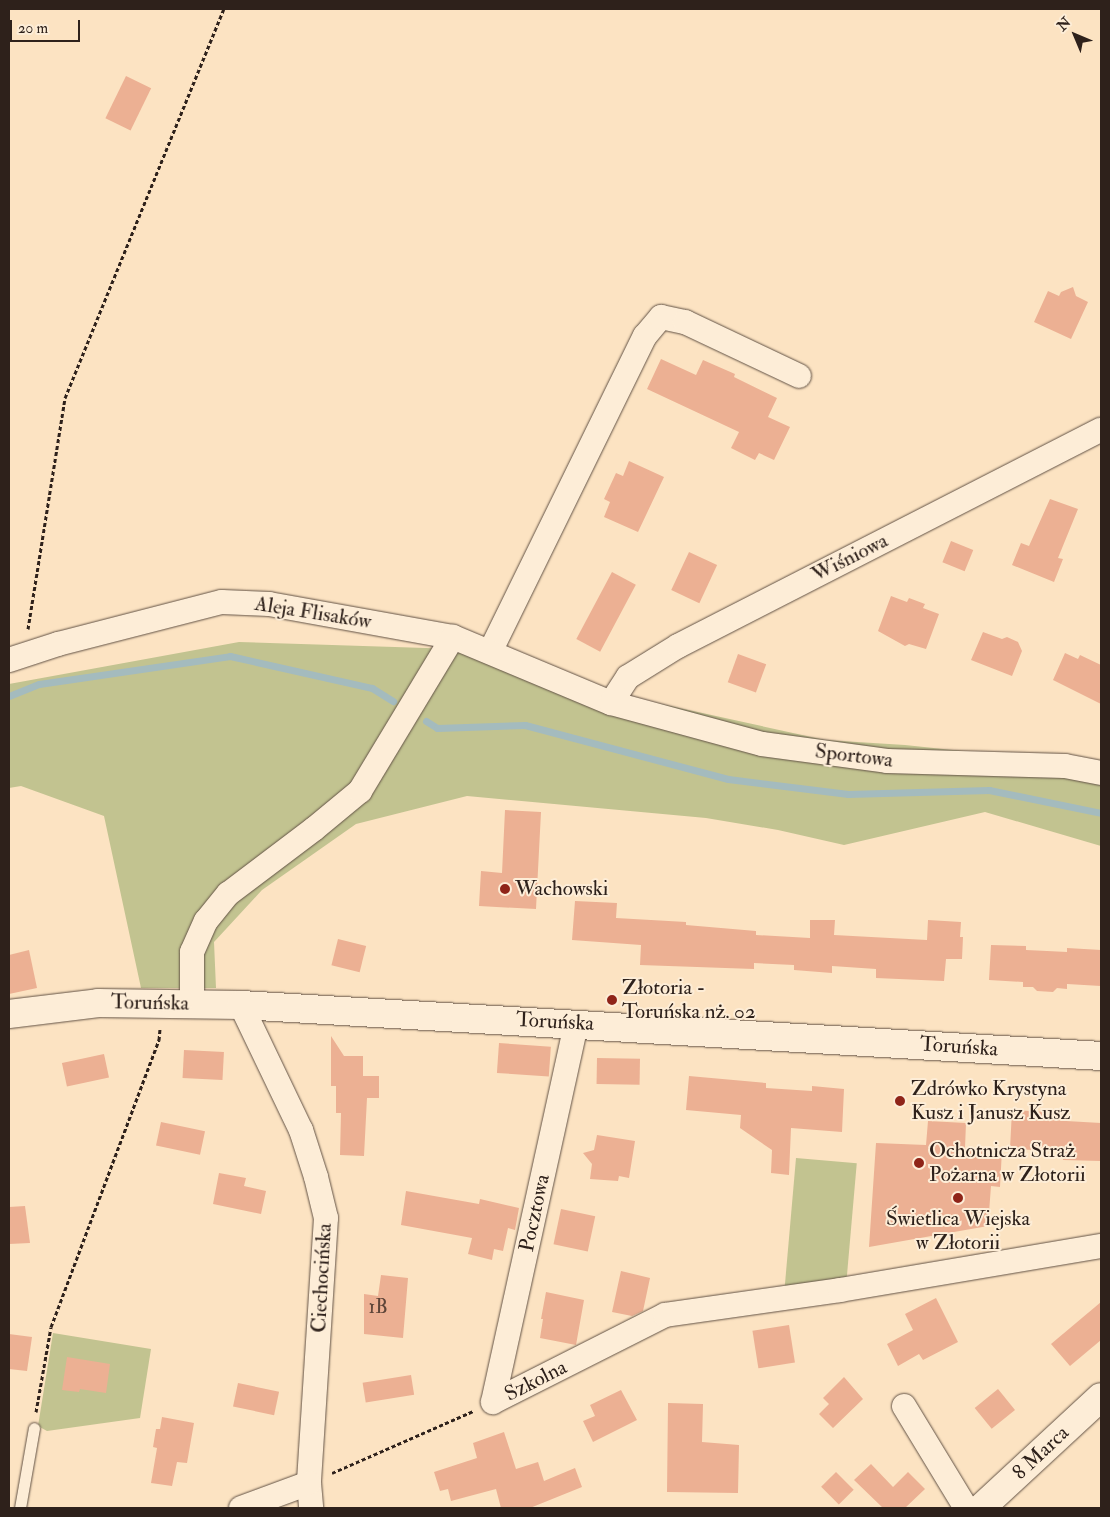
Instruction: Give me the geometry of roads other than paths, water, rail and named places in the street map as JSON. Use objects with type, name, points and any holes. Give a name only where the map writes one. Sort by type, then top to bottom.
[{"type":"main road","name":"Toruńska","points":[[9,1014],[98,1003],[241,1005],[1101,1056]]},
{"type":"main road","name":"8 Marca","points":[[981,1508],[1101,1397]]},
{"type":"street","points":[[490,652],[645,336],[661,317],[685,322],[799,376]]},
{"type":"street","name":"Wiśniowa","points":[[611,703],[628,677],[678,646],[1101,430]]},
{"type":"street","name":"Aleja Flisaków","points":[[16,658],[58,644],[222,602],[278,605],[454,637],[611,703]]},
{"type":"street","points":[[192,1004],[192,952],[206,921],[228,894],[314,829],[360,791],[454,637]]},
{"type":"street","name":"Sportowa","points":[[611,703],[762,744],[887,761],[1065,766],[1101,773]]},
{"type":"street","name":"Ciechocińska","points":[[241,1005],[301,1130],[316,1177],[326,1218],[309,1483],[311,1508]]},
{"type":"street","name":"Pocztowa","points":[[493,1402],[576,1024]]},
{"type":"street","name":"Szkolna","points":[[493,1402],[665,1315],[840,1290],[1101,1246]]},
{"type":"street","points":[[904,1406],[966,1508]]},
{"type":"street","points":[[241,1508],[309,1483]]},
{"type":"lane","points":[[20,1508],[34,1428]]},
{"type":"waterway","points":[[9,696],[39,684],[230,656],[372,688],[393,701]]},
{"type":"waterway","points":[[426,721],[437,728],[525,725],[728,779],[848,794],[989,790],[1101,813]]},
{"type":"place","name":"Wachowski","points":[[505,889]]},
{"type":"place","name":"Złotoria - Toruńska nż. 02","points":[[612,1000]]},
{"type":"place","name":"Zdrówko Krystyna Kusz i Janusz Kusz","points":[[900,1101]]},
{"type":"place","name":"Ochotnicza Straż Pożarna w Złotorii","points":[[919,1163]]},
{"type":"place","name":"Świetlica Wiejska w Złotorii","points":[[958,1198]]}]
